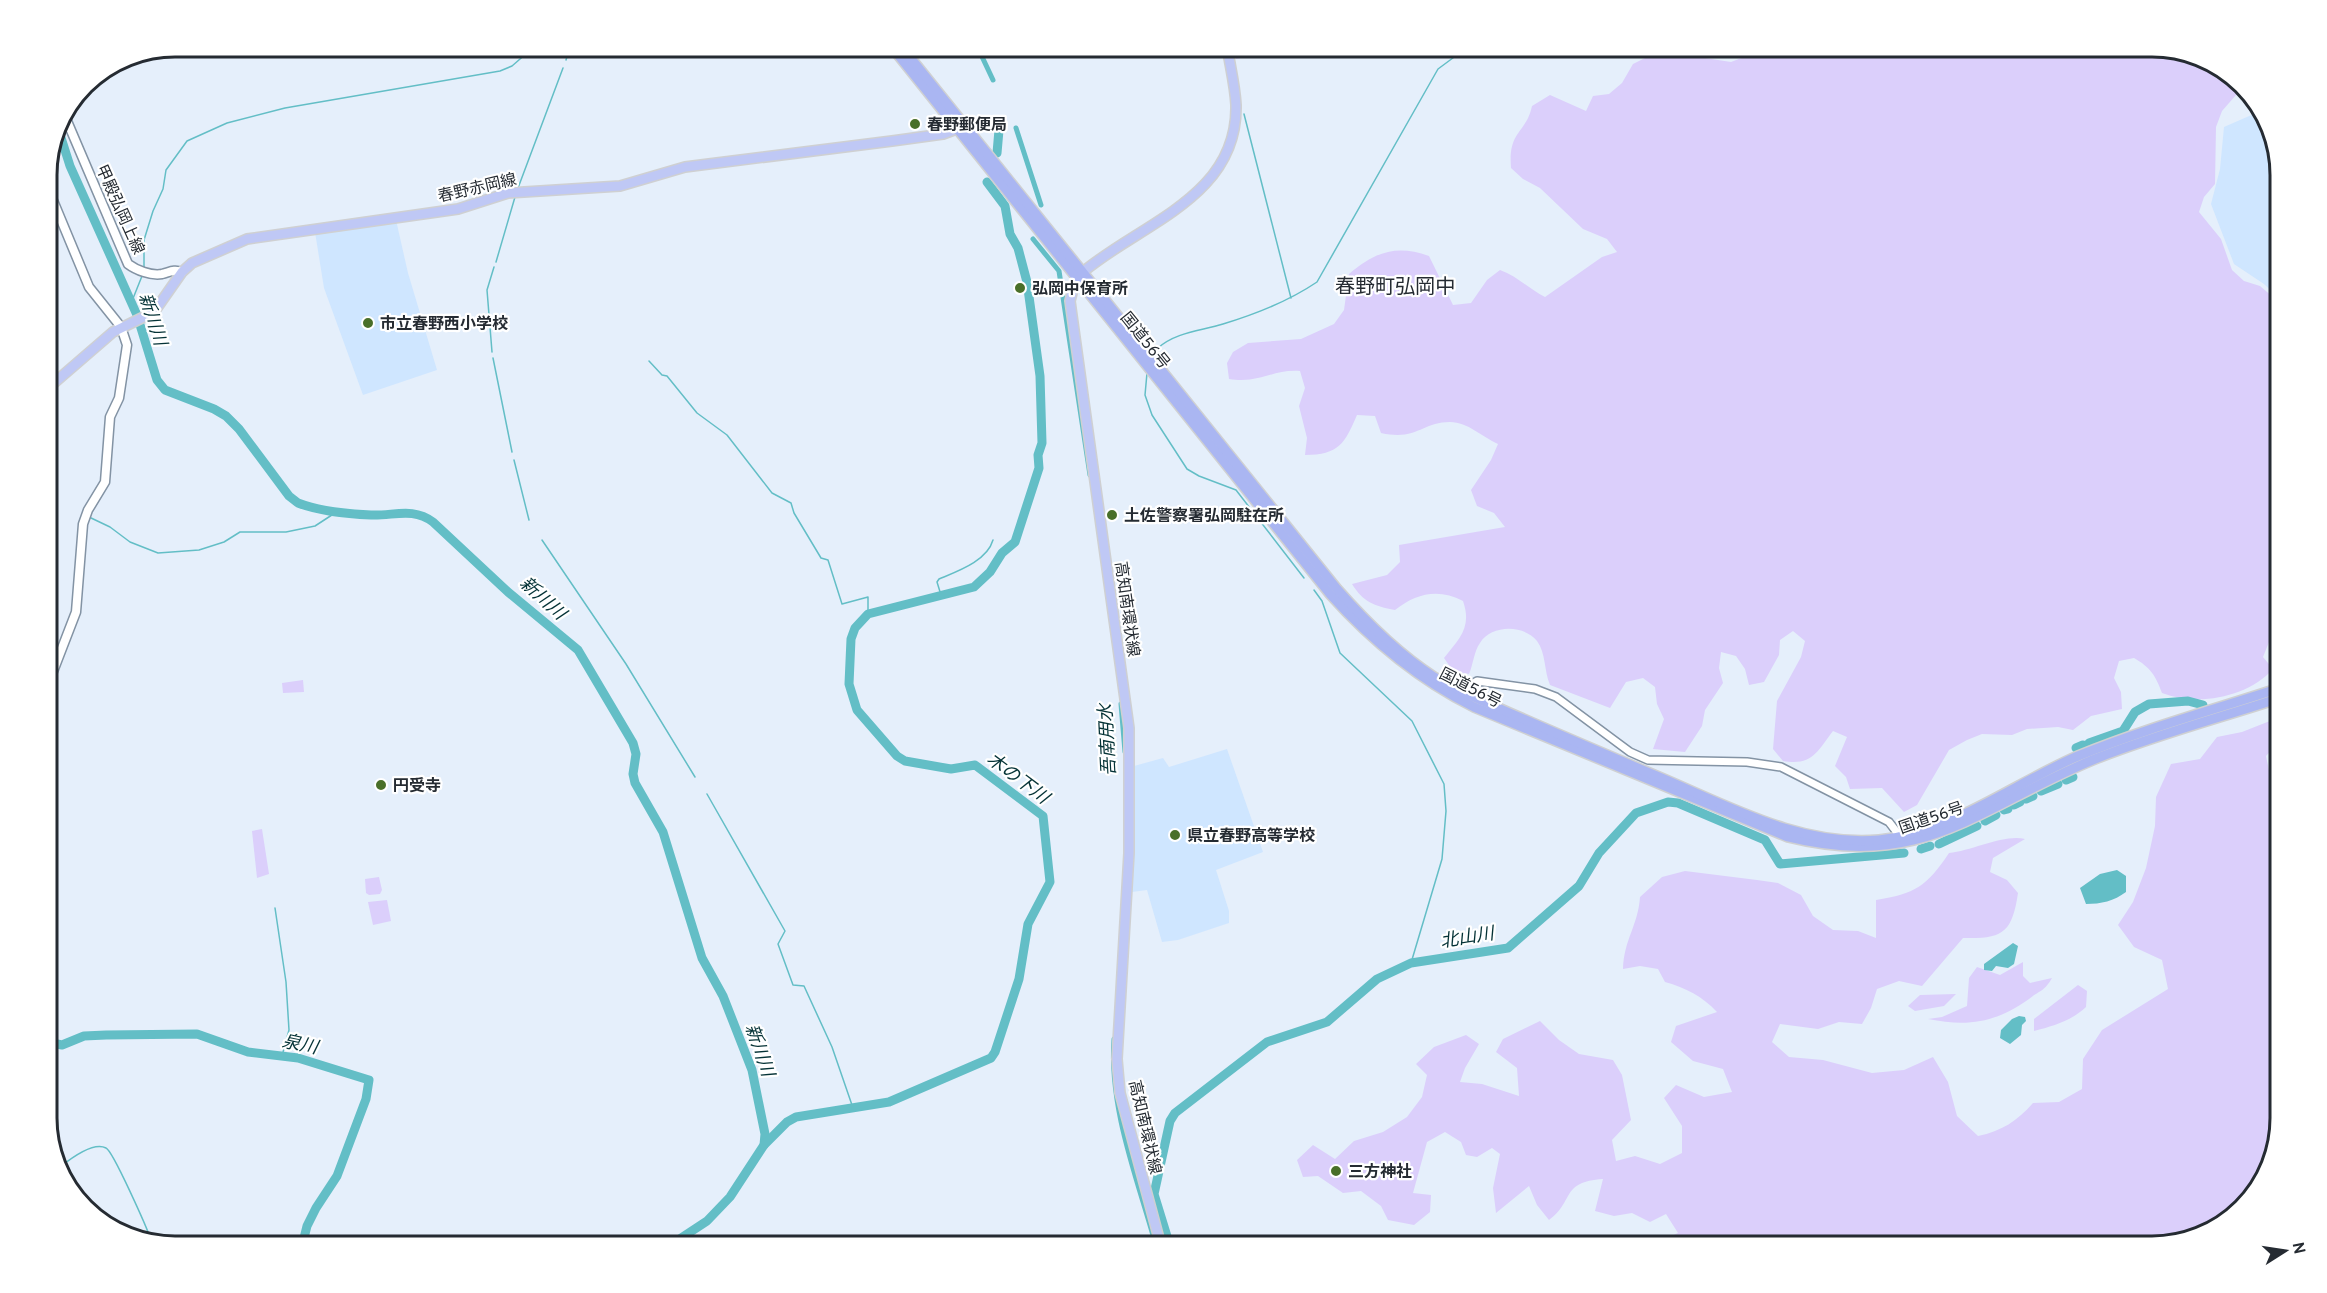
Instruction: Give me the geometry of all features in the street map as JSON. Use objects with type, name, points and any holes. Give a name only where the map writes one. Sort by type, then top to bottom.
[{"type":"highway","name":"国道56号","points":[[900,57],[1361,616],[1409,659],[1436,678],[1467,694],[1552,733],[1788,830],[1843,840],[1903,840],[1956,827],[2041,784],[2108,754],[2270,701]]},
{"type":"highway","name":"国道56号","points":[[909,57],[961,128]]},
{"type":"highway","name":"国道56号","points":[[1081,276],[1330,594],[1378,643],[1430,683],[1474,707],[1788,837],[1843,848],[1880,848],[1953,818],[2036,775],[2103,747],[2270,691]]},
{"type":"main road","points":[[1081,276],[1187,203],[1213,176],[1229,146],[1234,128],[1234,91],[1229,57]]},
{"type":"main road","name":"甲殿弘岡上線","points":[[69,125],[123,256],[135,270],[157,274],[174,270],[182,272]]},
{"type":"main road","name":"春野赤岡線","points":[[57,381],[121,327],[154,312],[182,272],[200,259],[261,236],[458,209],[508,193],[620,186],[685,167],[839,149],[961,128]]},
{"type":"main road","points":[[57,210],[89,287],[126,336],[127,351],[119,398],[110,417],[107,473],[85,517],[76,612],[57,661]]},
{"type":"main road","name":"高知南環状線","points":[[1081,276],[1070,301],[1074,339],[1129,728],[1130,853],[1118,1074],[1126,1122],[1158,1236]]},
{"type":"street","points":[[1467,694],[1472,684],[1477,681],[1546,693],[1567,703],[1630,752],[1648,760],[1747,762],[1781,767],[1889,822],[1903,840]]},
{"type":"shaded area","points":[[1647,57],[1698,57],[1731,62],[1744,57],[2152,57],[2183,61],[2197,66],[2224,81],[2238,95],[2222,111],[2216,127],[2215,184],[2204,197],[2199,212],[2221,239],[2232,270],[2244,281],[2260,286],[2270,294],[2270,641],[2263,657],[2270,665],[2270,672],[2263,679],[2250,687],[2222,697],[2191,699],[2162,693],[2152,672],[2134,658],[2119,661],[2114,678],[2121,692],[2122,709],[2091,716],[2073,730],[2058,727],[2027,729],[2012,735],[1982,734],[1967,740],[1949,750],[1917,805],[1904,812],[1882,788],[1850,789],[1846,777],[1835,766],[1847,737],[1833,731],[1813,756],[1801,761],[1783,761],[1773,749],[1777,701],[1801,657],[1805,641],[1793,631],[1780,640],[1779,655],[1764,682],[1749,685],[1745,669],[1736,656],[1721,652],[1719,668],[1723,683],[1705,710],[1702,726],[1685,752],[1653,749],[1664,719],[1657,704],[1655,687],[1643,678],[1626,682],[1610,708],[1550,685],[1542,651],[1537,641],[1531,635],[1516,629],[1499,630],[1485,637],[1476,650],[1469,674],[1453,671],[1444,658],[1463,632],[1466,618],[1463,601],[1445,595],[1428,594],[1419,596],[1395,610],[1381,607],[1360,595],[1352,584],[1387,575],[1400,562],[1399,545],[1505,527],[1494,513],[1477,506],[1471,490],[1491,460],[1498,444],[1469,427],[1450,422],[1432,425],[1403,435],[1381,433],[1375,416],[1357,415],[1349,433],[1339,446],[1326,453],[1305,455],[1307,438],[1299,406],[1305,388],[1300,371],[1281,372],[1249,380],[1229,379],[1227,363],[1233,352],[1248,343],[1301,339],[1334,324],[1344,310],[1349,274],[1368,260],[1386,252],[1417,252],[1429,256],[1453,305],[1471,303],[1487,280],[1500,270],[1545,297],[1602,257],[1617,252],[1607,239],[1583,229],[1540,188],[1523,179],[1511,168],[1512,146],[1532,106],[1550,95],[1586,111],[1593,96],[1609,94],[1622,83],[1633,64]]},
{"type":"shaded area","points":[[2253,114],[2266,144],[2270,167],[2270,290],[2234,264],[2211,204],[2220,169],[2224,127]]},
{"type":"shaded area","points":[[396,220],[408,273],[437,370],[363,395],[324,288],[315,232]]},
{"type":"shaded area","points":[[303,680],[304,692],[283,693],[282,683]]},
{"type":"shaded area","points":[[2270,721],[2270,752],[2266,756],[2270,775],[2269,1133],[2261,1163],[2246,1190],[2224,1212],[2197,1227],[2183,1232],[2152,1236],[1671,1236],[1678,1233],[1666,1214],[1650,1222],[1632,1213],[1614,1216],[1595,1211],[1603,1179],[1589,1181],[1574,1188],[1557,1213],[1549,1220],[1537,1205],[1529,1186],[1496,1213],[1493,1188],[1500,1154],[1492,1148],[1477,1157],[1466,1155],[1461,1142],[1445,1132],[1427,1142],[1413,1193],[1431,1195],[1430,1212],[1414,1225],[1388,1220],[1381,1206],[1361,1191],[1343,1193],[1318,1176],[1303,1177],[1297,1160],[1313,1145],[1335,1159],[1354,1141],[1383,1132],[1407,1117],[1422,1097],[1427,1075],[1416,1064],[1434,1047],[1466,1035],[1479,1044],[1460,1082],[1482,1084],[1519,1096],[1517,1068],[1496,1052],[1503,1039],[1540,1021],[1559,1040],[1579,1054],[1613,1060],[1622,1075],[1631,1120],[1612,1140],[1616,1161],[1635,1156],[1660,1164],[1682,1153],[1682,1126],[1664,1098],[1676,1085],[1704,1097],[1732,1092],[1723,1069],[1693,1061],[1671,1042],[1676,1026],[1717,1012],[1693,993],[1665,982],[1658,969],[1640,966],[1623,969],[1640,897],[1662,877],[1685,871],[1778,883],[1801,895],[1813,916],[1833,930],[1858,931],[1876,938],[1876,900],[1901,895],[1919,887],[1927,881],[1949,853],[2017,838],[2025,839],[1993,858],[1990,872],[2007,880],[2018,893],[2009,925],[2003,931],[1988,937],[1963,938],[1922,986],[1899,981],[1877,989],[1871,1008],[1862,1024],[1839,1022],[1818,1029],[1780,1024],[1772,1042],[1789,1057],[1823,1060],[1872,1073],[1904,1070],[1933,1057],[1948,1082],[1957,1116],[1978,1136],[2009,1124],[2033,1103],[2059,1102],[2082,1089],[2083,1059],[2102,1030],[2168,989],[2162,960],[2134,947],[2118,925],[2133,902],[2146,868],[2155,826],[2156,797],[2171,764],[2200,759],[2217,737],[2242,732]]},
{"type":"shaded area","points":[[1227,749],[1263,852],[1216,870],[1229,911],[1229,923],[1178,940],[1162,942],[1147,890],[1132,892],[1134,766],[1163,758],[1169,767]]},
{"type":"shaded area","points":[[262,829],[269,874],[257,878],[252,831]]},
{"type":"shaded area","points":[[379,877],[382,890],[380,894],[366,893],[365,879]]},
{"type":"shaded area","points":[[387,900],[391,921],[373,925],[368,902]]},
{"type":"shaded area","points":[[2023,962],[2023,976],[2030,983],[2052,978],[2044,988],[2017,1007],[1993,1018],[1969,1023],[1928,1019],[1942,1017],[1967,1006],[1969,978],[1977,967],[2000,975]]},
{"type":"shaded area","points":[[2078,985],[2087,991],[2086,1007],[2055,1025],[2034,1031],[2034,1019]]},
{"type":"shaded area","points":[[1956,994],[1944,1006],[1915,1011],[1908,1006],[1920,995]]},
{"type":"water","points":[[2117,870],[2126,876],[2126,892],[2107,901],[2086,904],[2080,888],[2100,874]]},
{"type":"water","points":[[2013,943],[2018,946],[2014,964],[2008,968],[1996,966],[1992,971],[1984,970],[1984,964]]},
{"type":"water","points":[[2019,1016],[2025,1017],[2026,1021],[2022,1025],[2021,1035],[2010,1044],[2000,1038],[2001,1030],[2012,1019]]},
{"type":"waterway","points":[[144,268],[144,240],[163,189],[166,170],[187,141],[227,123],[285,108],[500,71],[512,66],[522,57]]},
{"type":"waterway","name":"吾南用水","points":[[982,57],[993,80]]},
{"type":"waterway","points":[[1158,348],[1181,335],[1235,320],[1272,306],[1317,282],[1438,69],[1454,57]]},
{"type":"waterway","points":[[518,188],[563,68]]},
{"type":"waterway","points":[[1244,114],[1291,298]]},
{"type":"waterway","name":"吾南用水","points":[[1016,128],[1041,205]]},
{"type":"waterway","name":"木の下川","points":[[997,153],[999,130]]},
{"type":"waterway","name":"新川川","points":[[62,141],[70,166],[137,315],[157,380],[165,390],[226,416],[239,429],[289,496],[298,503],[353,514],[411,513],[426,517],[433,522],[508,592],[578,650],[633,743],[636,754],[633,774],[635,783],[663,832],[702,958],[723,996],[752,1070],[765,1134],[764,1145],[730,1197],[707,1221],[684,1236]]},
{"type":"waterway","name":"木の下川","points":[[764,1145],[787,1122],[796,1117],[889,1102],[991,1058],[1019,979],[1028,924],[1050,882],[1043,816],[975,765],[951,769],[905,761],[897,756],[857,710],[849,684],[851,639],[855,628],[868,614],[974,587],[990,572],[1002,553],[1015,542],[1039,468],[1038,455],[1042,443],[1040,376],[1027,282],[1018,248],[1010,234],[1005,206],[987,182]]},
{"type":"waterway","points":[[496,262],[515,197]]},
{"type":"waterway","name":"吾南用水","points":[[1033,239],[1059,271],[1090,475]]},
{"type":"waterway","points":[[492,352],[487,290],[494,267]]},
{"type":"waterway","points":[[132,301],[142,276]]},
{"type":"waterway","points":[[493,358],[512,452]]},
{"type":"waterway","points":[[649,361],[662,375],[667,376],[697,413],[727,435],[772,493],[791,503],[794,513],[821,558],[828,560],[842,604],[868,597],[868,614]]},
{"type":"waterway","points":[[1147,373],[1145,395],[1152,415],[1187,469],[1236,490],[1304,578]]},
{"type":"waterway","points":[[514,460],[529,520]]},
{"type":"waterway","points":[[89,517],[110,527],[130,542],[158,553],[199,550],[224,542],[240,532],[286,532],[315,526],[338,511]]},
{"type":"waterway","points":[[542,540],[626,664],[695,777]]},
{"type":"waterway","points":[[941,595],[937,582],[939,579],[963,569],[985,554],[993,540]]},
{"type":"waterway","points":[[1314,590],[1322,601],[1340,653],[1412,721],[1444,784],[1446,811],[1442,859],[1411,963]]},
{"type":"waterway","name":"北山川","points":[[2089,743],[2123,731],[2135,712],[2149,704],[2188,701],[2203,705]]},
{"type":"waterway","name":"吾南用水","points":[[1121,704],[1125,752]]},
{"type":"waterway","name":"北山川","points":[[2076,748],[2083,745]]},
{"type":"waterway","name":"北山川","points":[[2066,780],[2073,777]]},
{"type":"waterway","name":"北山川","points":[[2041,791],[2058,784]]},
{"type":"waterway","points":[[707,794],[785,931],[778,944],[793,985],[804,986],[832,1047],[853,1108]]},
{"type":"waterway","name":"北山川","points":[[2026,799],[2033,796]]},
{"type":"waterway","name":"北山川","points":[[1167,1236],[1154,1194],[1170,1121],[1175,1113],[1267,1042],[1327,1022],[1377,979],[1411,963],[1508,948],[1579,886],[1599,853],[1636,813],[1668,802],[1678,803],[1765,840],[1780,864],[1904,853]]},
{"type":"waterway","name":"北山川","points":[[2014,805],[2020,802]]},
{"type":"waterway","name":"北山川","points":[[2004,810],[2008,809]]},
{"type":"waterway","name":"北山川","points":[[1985,821],[1996,815]]},
{"type":"waterway","name":"北山川","points":[[1939,844],[1977,826]]},
{"type":"waterway","name":"北山川","points":[[1921,849],[1930,846]]},
{"type":"waterway","points":[[275,908],[286,982],[289,1030],[282,1056]]},
{"type":"waterway","name":"泉川","points":[[57,1044],[62,1045],[84,1036],[197,1034],[248,1052],[298,1058],[369,1080],[366,1099],[337,1176],[316,1208],[304,1236]]},
{"type":"waterway","name":"吾南用水","points":[[1114,1039],[1114,1066],[1120,1118],[1153,1236]]},
{"type":"waterway","points":[[66,1163],[88,1149],[101,1146],[106,1148],[122,1175],[148,1233]]},
{"type":"place","name":"春野郵便局","points":[[915,124]]},
{"type":"place","name":"弘岡中保育所","points":[[1020,288]]},
{"type":"place","name":"市立春野西小学校","points":[[368,323]]},
{"type":"place","name":"土佐警察署弘岡駐在所","points":[[1112,515]]},
{"type":"place","name":"円受寺","points":[[381,785]]},
{"type":"place","name":"県立春野高等学校","points":[[1175,835]]},
{"type":"place","name":"三方神社","points":[[1336,1171]]},
{"type":"district","name":"春野町弘岡中","points":[[1395,286]]}]
